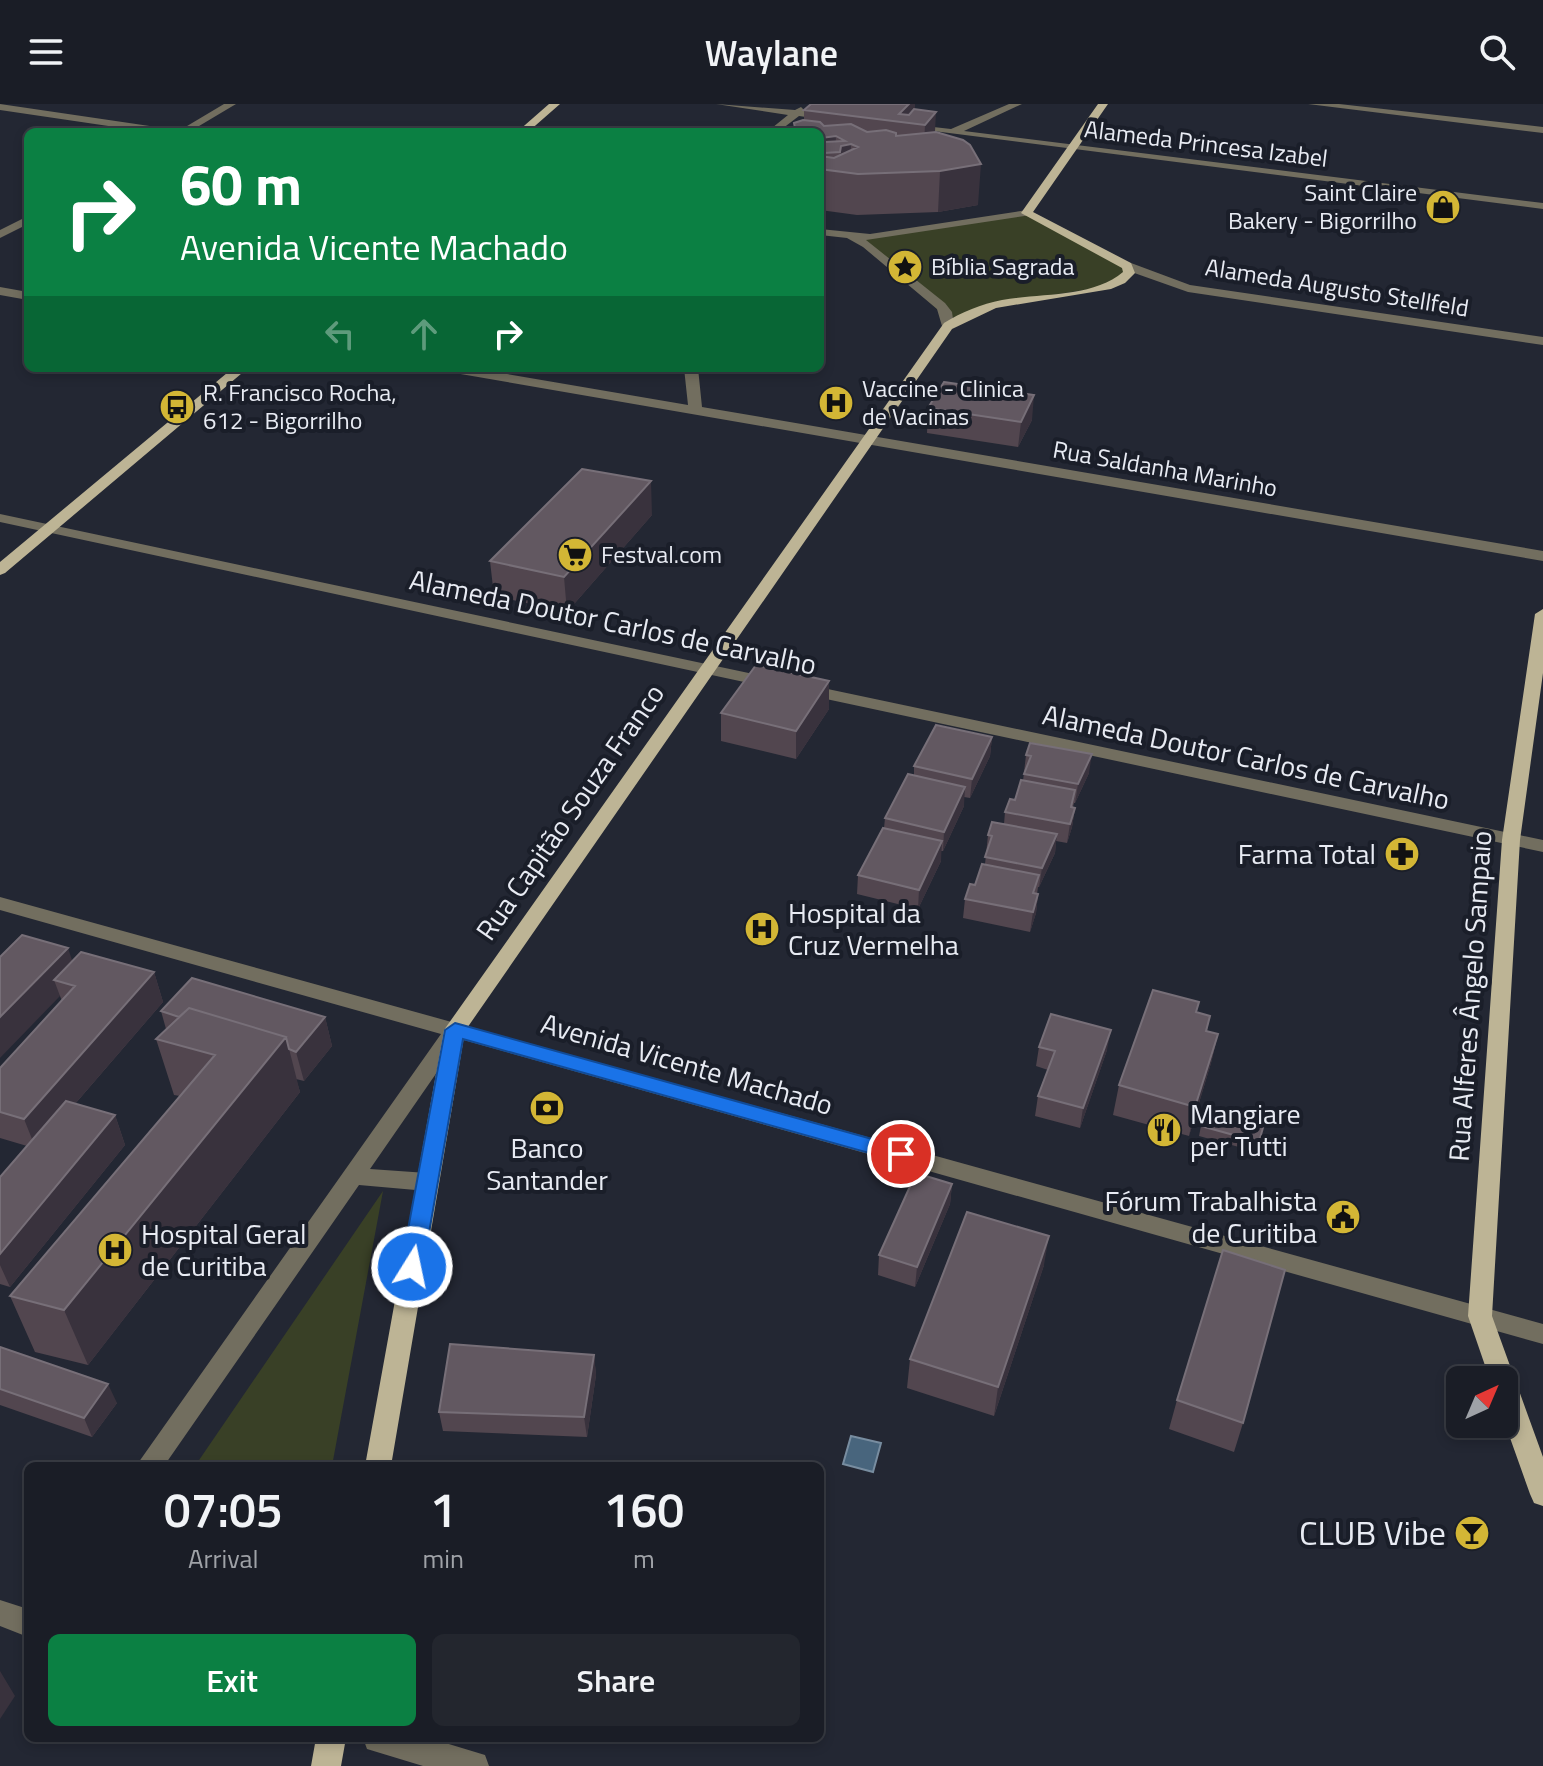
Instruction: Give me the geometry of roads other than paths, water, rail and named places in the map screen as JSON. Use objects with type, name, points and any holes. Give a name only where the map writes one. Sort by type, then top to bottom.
[{"type":"main road","points":[[527,128],[555,104]]},
{"type":"main road","points":[[948,326],[976,311],[1001,303],[1113,285],[1126,278],[1129,273],[1127,266],[1027,213],[1103,104]]},
{"type":"main road","name":"Rua Capitão Souza Franco","points":[[455,1030],[948,326]]},
{"type":"main road","points":[[0,570],[236,372]]},
{"type":"main road","name":"Rua Alferes Ângelo Sampaio","points":[[1497,1366],[1480,1316],[1511,840],[1543,614]]},
{"type":"main road","points":[[379,1462],[455,1030]]},
{"type":"main road","name":"Rua Alferes Ângelo Sampaio","points":[[1518,1424],[1543,1494]]},
{"type":"main road","points":[[326,1766],[330,1742]]},
{"type":"street","points":[[189,128],[231,104]]},
{"type":"street","points":[[721,104],[843,119]]},
{"type":"street","points":[[778,128],[807,104]]},
{"type":"street","points":[[951,132],[1017,104]]},
{"type":"street","points":[[1313,104],[1543,130]]},
{"type":"street","points":[[0,107],[143,128]]},
{"type":"street","name":"Alameda Princesa Izabel","points":[[889,125],[1543,206]]},
{"type":"street","points":[[824,233],[852,237],[883,236],[1027,213]]},
{"type":"street","points":[[0,235],[24,221]]},
{"type":"street","points":[[852,237],[867,245],[941,306],[946,312],[948,326]]},
{"type":"street","name":"Alameda Augusto Stellfeld","points":[[1127,266],[1188,288],[1543,341]]},
{"type":"street","points":[[0,291],[24,295]]},
{"type":"street","name":"Rua Saldanha Marinho","points":[[472,372],[1543,556]]},
{"type":"street","points":[[691,372],[695,410]]},
{"type":"street","name":"Alameda Doutor Carlos de Carvalho","points":[[0,518],[1543,846]]},
{"type":"street","name":"Avenida Vicente Machado","points":[[0,903],[1543,1334]]},
{"type":"street","name":"Rua Capitão Souza Franco","points":[[152,1462],[455,1030]]},
{"type":"street","points":[[352,1176],[427,1182]]},
{"type":"street","points":[[0,1613],[24,1622]]},
{"type":"street","points":[[392,1742],[474,1766]]},
{"type":"water","points":[[851,1436],[881,1443],[873,1472],[843,1464]]},
{"type":"place","name":"Saint Claire Bakery - Bigorrilho","points":[[1443,207]]},
{"type":"place","name":"Bíblia Sagrada","points":[[905,267]]},
{"type":"place","name":"Vaccine - Clinica de Vacinas","points":[[836,403]]},
{"type":"place","name":"R. Francisco Rocha, 612 - Bigorrilho","points":[[177,407]]},
{"type":"place","name":"Festval.com","points":[[575,555]]},
{"type":"place","name":"Farma Total","points":[[1402,854]]},
{"type":"place","name":"Hospital da Cruz Vermelha","points":[[762,929]]},
{"type":"place","name":"Banco Santander","points":[[547,1108]]},
{"type":"place","name":"Mangiare per Tutti","points":[[1164,1130]]},
{"type":"place","name":"Fórum Trabalhista de Curitiba","points":[[1343,1217]]},
{"type":"place","name":"Hospital Geral de Curitiba","points":[[115,1250]]},
{"type":"place","name":"CLUB Vibe","points":[[1472,1533]]}]
